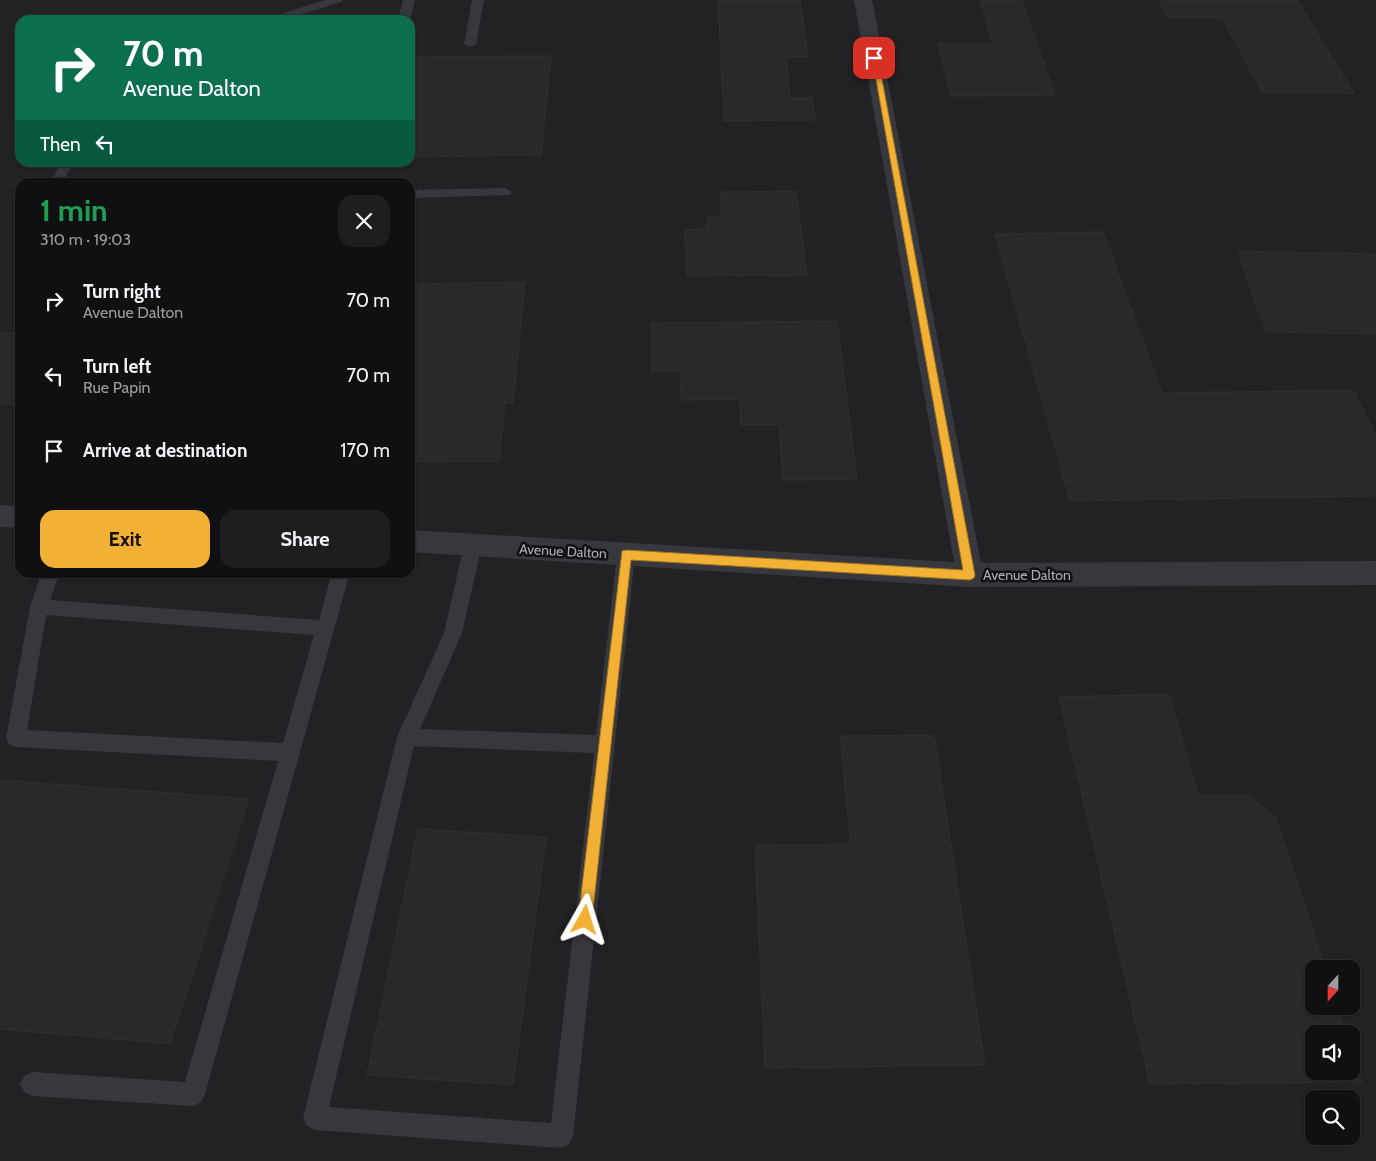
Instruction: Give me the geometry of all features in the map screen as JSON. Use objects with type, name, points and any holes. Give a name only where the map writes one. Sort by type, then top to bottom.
[{"type":"street","points":[[863,0],[970,575]]},
{"type":"street","points":[[0,516],[15,517]]},
{"type":"street","name":"Avenue Dalton","points":[[415,541],[970,575],[1376,573]]},
{"type":"lane","points":[[288,15],[338,0]]},
{"type":"lane","points":[[405,15],[409,0]]},
{"type":"lane","points":[[470,44],[478,0]]},
{"type":"lane","points":[[59,178],[65,167]]},
{"type":"lane","points":[[415,194],[505,192]]},
{"type":"lane","points":[[473,546],[453,633],[407,737],[315,1118],[561,1136],[626,555]]},
{"type":"lane","points":[[49,578],[39,607],[16,738],[290,753]]},
{"type":"lane","points":[[32,1084],[193,1094],[339,578]]},
{"type":"lane","points":[[39,607],[326,628]]},
{"type":"lane","points":[[407,737],[605,744]]},
{"type":"shaded area","points":[[0,0],[1376,0],[1376,1161],[0,1161]]},
{"type":"building","points":[[718,0],[800,0],[808,57],[786,57],[790,98],[812,98],[815,120],[724,121]]},
{"type":"building","points":[[980,0],[1022,0],[1055,95],[951,96],[938,44],[993,44]]},
{"type":"building","points":[[1159,0],[1297,0],[1354,93],[1263,93],[1222,18],[1168,18]]},
{"type":"building","points":[[551,56],[541,155],[415,157],[415,57]]},
{"type":"building","points":[[796,191],[807,275],[687,276],[685,230],[707,229],[707,217],[722,217],[720,192]]},
{"type":"building","points":[[1103,232],[1162,393],[1353,390],[1376,436],[1376,496],[1070,501],[995,234]]},
{"type":"building","points":[[1238,251],[1376,254],[1376,334],[1266,332]]},
{"type":"building","points":[[525,282],[513,403],[505,403],[499,461],[415,462],[415,284]]},
{"type":"building","points":[[837,321],[857,479],[783,480],[779,425],[741,425],[740,399],[681,400],[680,371],[652,371],[652,323]]},
{"type":"building","points":[[0,333],[15,333],[15,404],[0,404]]},
{"type":"building","points":[[1169,694],[1198,795],[1248,795],[1275,816],[1322,960],[1305,960],[1305,1015],[1340,1015],[1343,1025],[1305,1025],[1305,1080],[1360,1080],[1360,1076],[1362,1082],[1150,1084],[1059,697]]},
{"type":"building","points":[[934,735],[985,1065],[765,1068],[755,845],[851,844],[840,736]]},
{"type":"building","points":[[0,780],[249,799],[170,1044],[0,1029]]},
{"type":"building","points":[[418,829],[546,837],[513,1085],[367,1075]]},
{"type":"route","points":[[585,920],[626,555],[908,573],[970,575],[874,58]]}]
